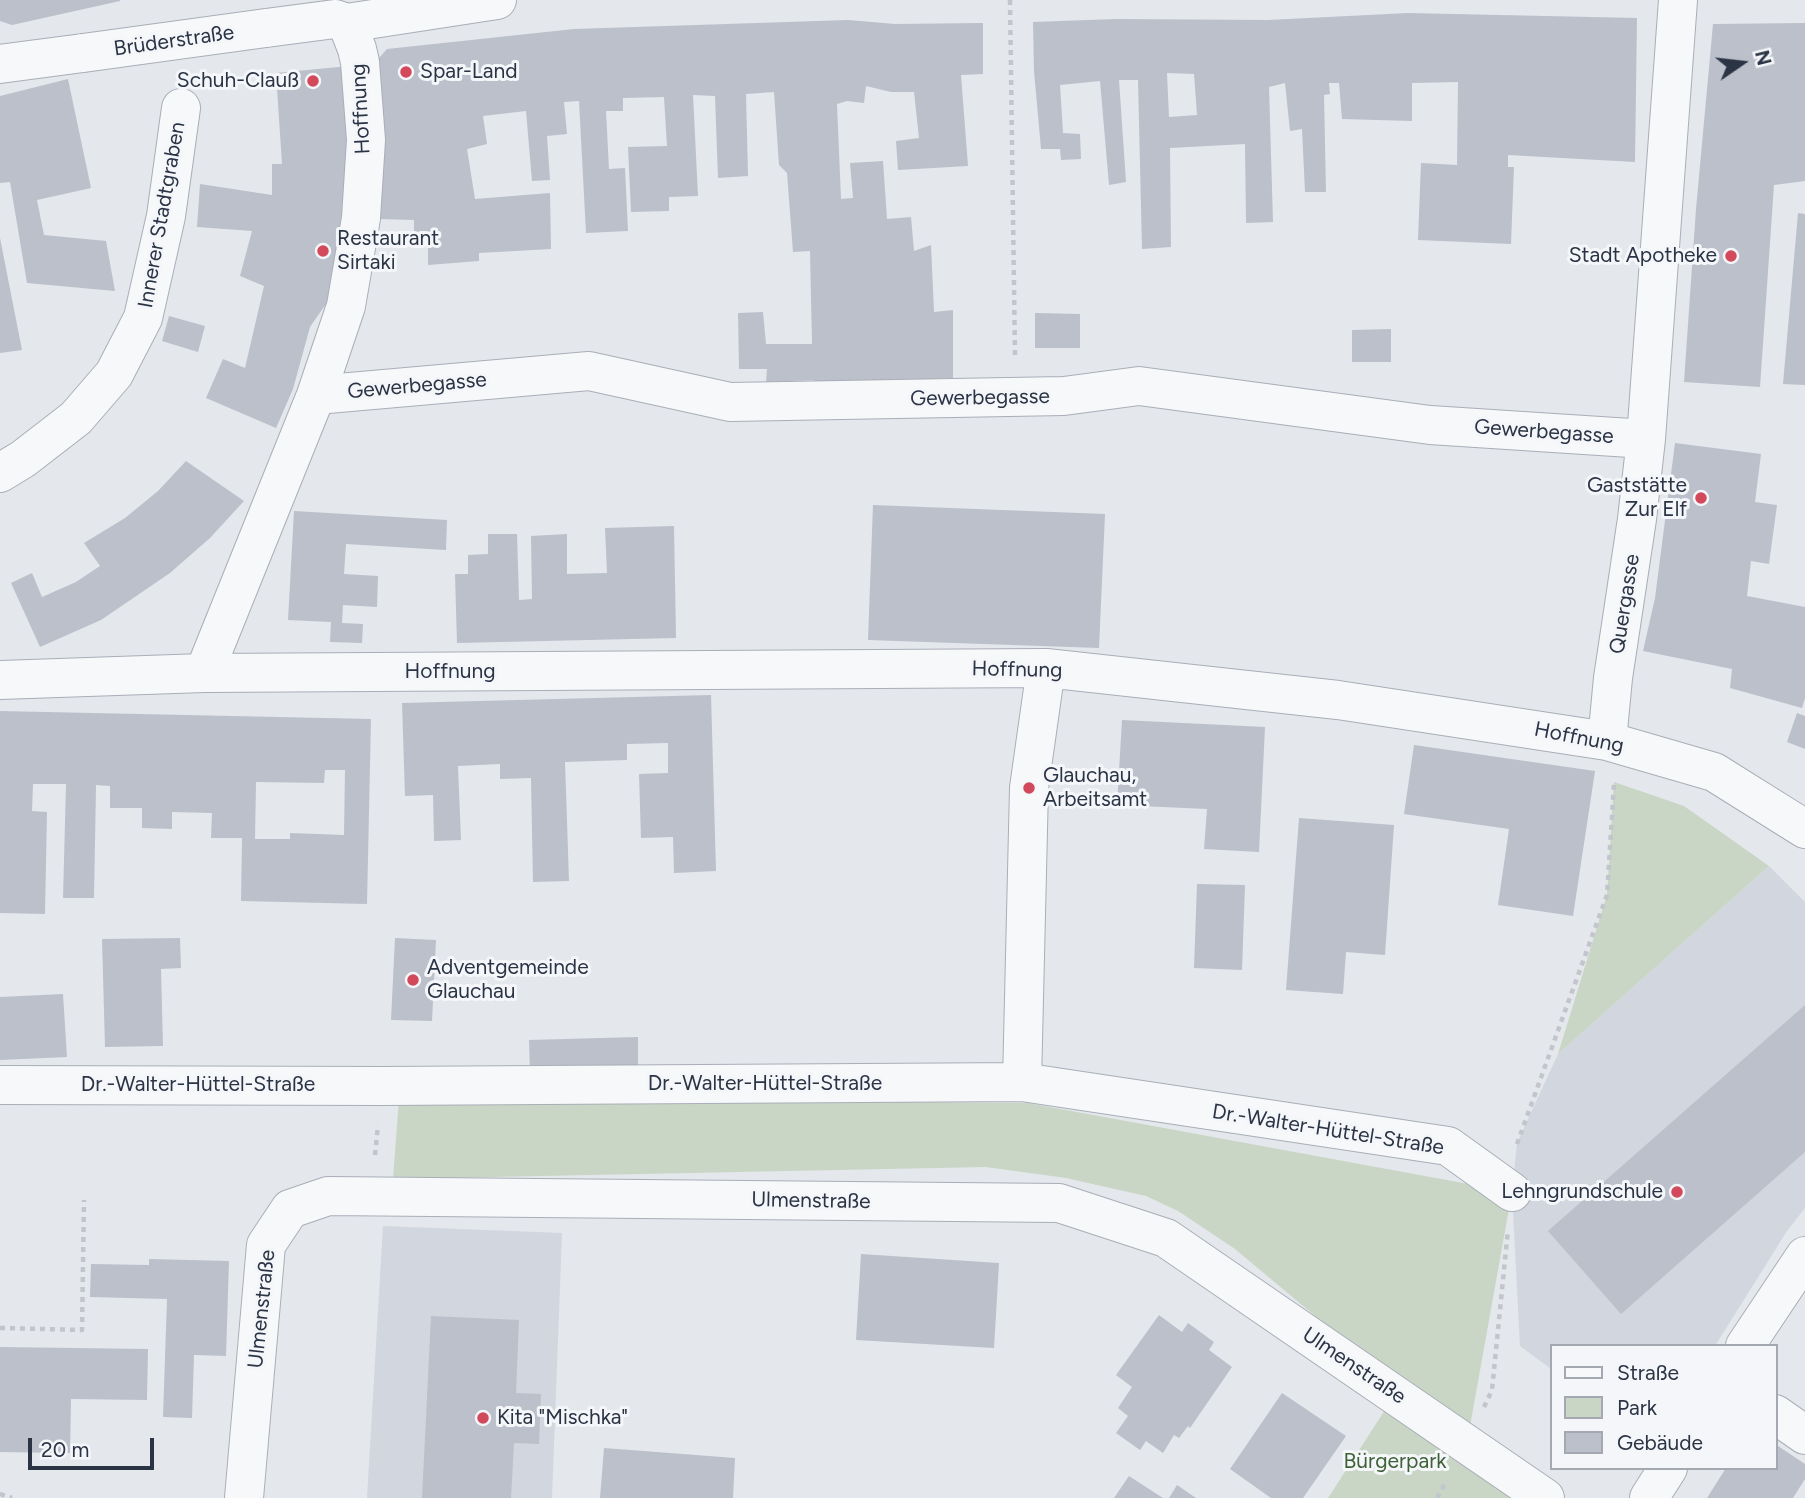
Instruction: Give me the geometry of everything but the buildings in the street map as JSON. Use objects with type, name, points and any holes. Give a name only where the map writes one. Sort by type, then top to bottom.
[{"type":"street","name":"Brüderstraße","points":[[0,64],[335,19],[347,23],[497,0]]},
{"type":"street","name":"Quergasse","points":[[1607,741],[1613,678],[1646,439],[1678,0]]},
{"type":"street","name":"Hoffnung","points":[[204,673],[316,395],[346,306],[360,218],[366,140],[360,62],[347,23]]},
{"type":"street","name":"Innerer Stadtgraben","points":[[0,472],[76,418],[114,374],[143,318],[166,216],[181,108]]},
{"type":"street","name":"Gewerbegasse","points":[[316,395],[589,371],[730,402],[1064,396],[1139,386],[1430,425],[1646,439]]},
{"type":"street","name":"Hoffnung","points":[[0,680],[204,673],[1046,668],[1338,700],[1607,741],[1714,772],[1805,829]]},
{"type":"street","points":[[1022,1082],[1029,788],[1046,668]]},
{"type":"street","name":"Dr.-Walter-Hüttel-Straße","points":[[0,1085],[383,1086],[1022,1082],[1448,1146],[1512,1192]]},
{"type":"street","name":"Ulmenstraße","points":[[244,1498],[266,1245],[289,1209],[328,1196],[1059,1203],[1166,1238],[1545,1498]]},
{"type":"street","points":[[1746,1344],[1805,1256]]},
{"type":"street","points":[[1777,1414],[1805,1435]]},
{"type":"street","points":[[1649,1498],[1667,1470]]},
{"type":"path","points":[[1010,0],[1015,397]]},
{"type":"path","points":[[1467,1443],[1492,1390],[1517,1143],[1607,895],[1614,782],[1607,741]]},
{"type":"path","points":[[370,1197],[383,1086]]},
{"type":"path","points":[[0,1328],[82,1330],[84,1200]]},
{"type":"path","points":[[0,1494],[12,1498]]},
{"type":"shaded area","points":[[1769,866],[1805,902],[1805,1208],[1787,1231],[1716,1344],[1549,1344],[1549,1368],[1520,1346],[1512,1192],[1517,1143],[1558,1054]]},
{"type":"shaded area","points":[[383,1226],[562,1233],[552,1498],[367,1498]]},
{"type":"green space","points":[[1614,782],[1684,806],[1769,866],[1558,1054],[1607,895]]},
{"type":"green space","points":[[399,1098],[1028,1103],[1512,1192],[1467,1443],[1235,1249],[1178,1211],[1146,1196],[1066,1178],[986,1167],[393,1179]]},
{"type":"green space","name":"Bürgerpark","points":[[1385,1410],[1518,1498],[1328,1498]]},
{"type":"place","name":"Spar-Land","points":[[406,72]]},
{"type":"place","name":"Schuh-Clauß","points":[[313,81]]},
{"type":"place","name":"Restaurant Sirtaki","points":[[323,251]]},
{"type":"place","name":"Stadt Apotheke","points":[[1731,256]]},
{"type":"place","name":"Gaststätte Zur Elf","points":[[1701,498]]},
{"type":"place","name":"Glauchau, Arbeitsamt","points":[[1029,788]]},
{"type":"place","name":"Adventgemeinde Glauchau","points":[[413,980]]},
{"type":"place","name":"Lehngrundschule","points":[[1677,1192]]},
{"type":"place","name":"Kita \"Mischka\"","points":[[483,1418]]}]
